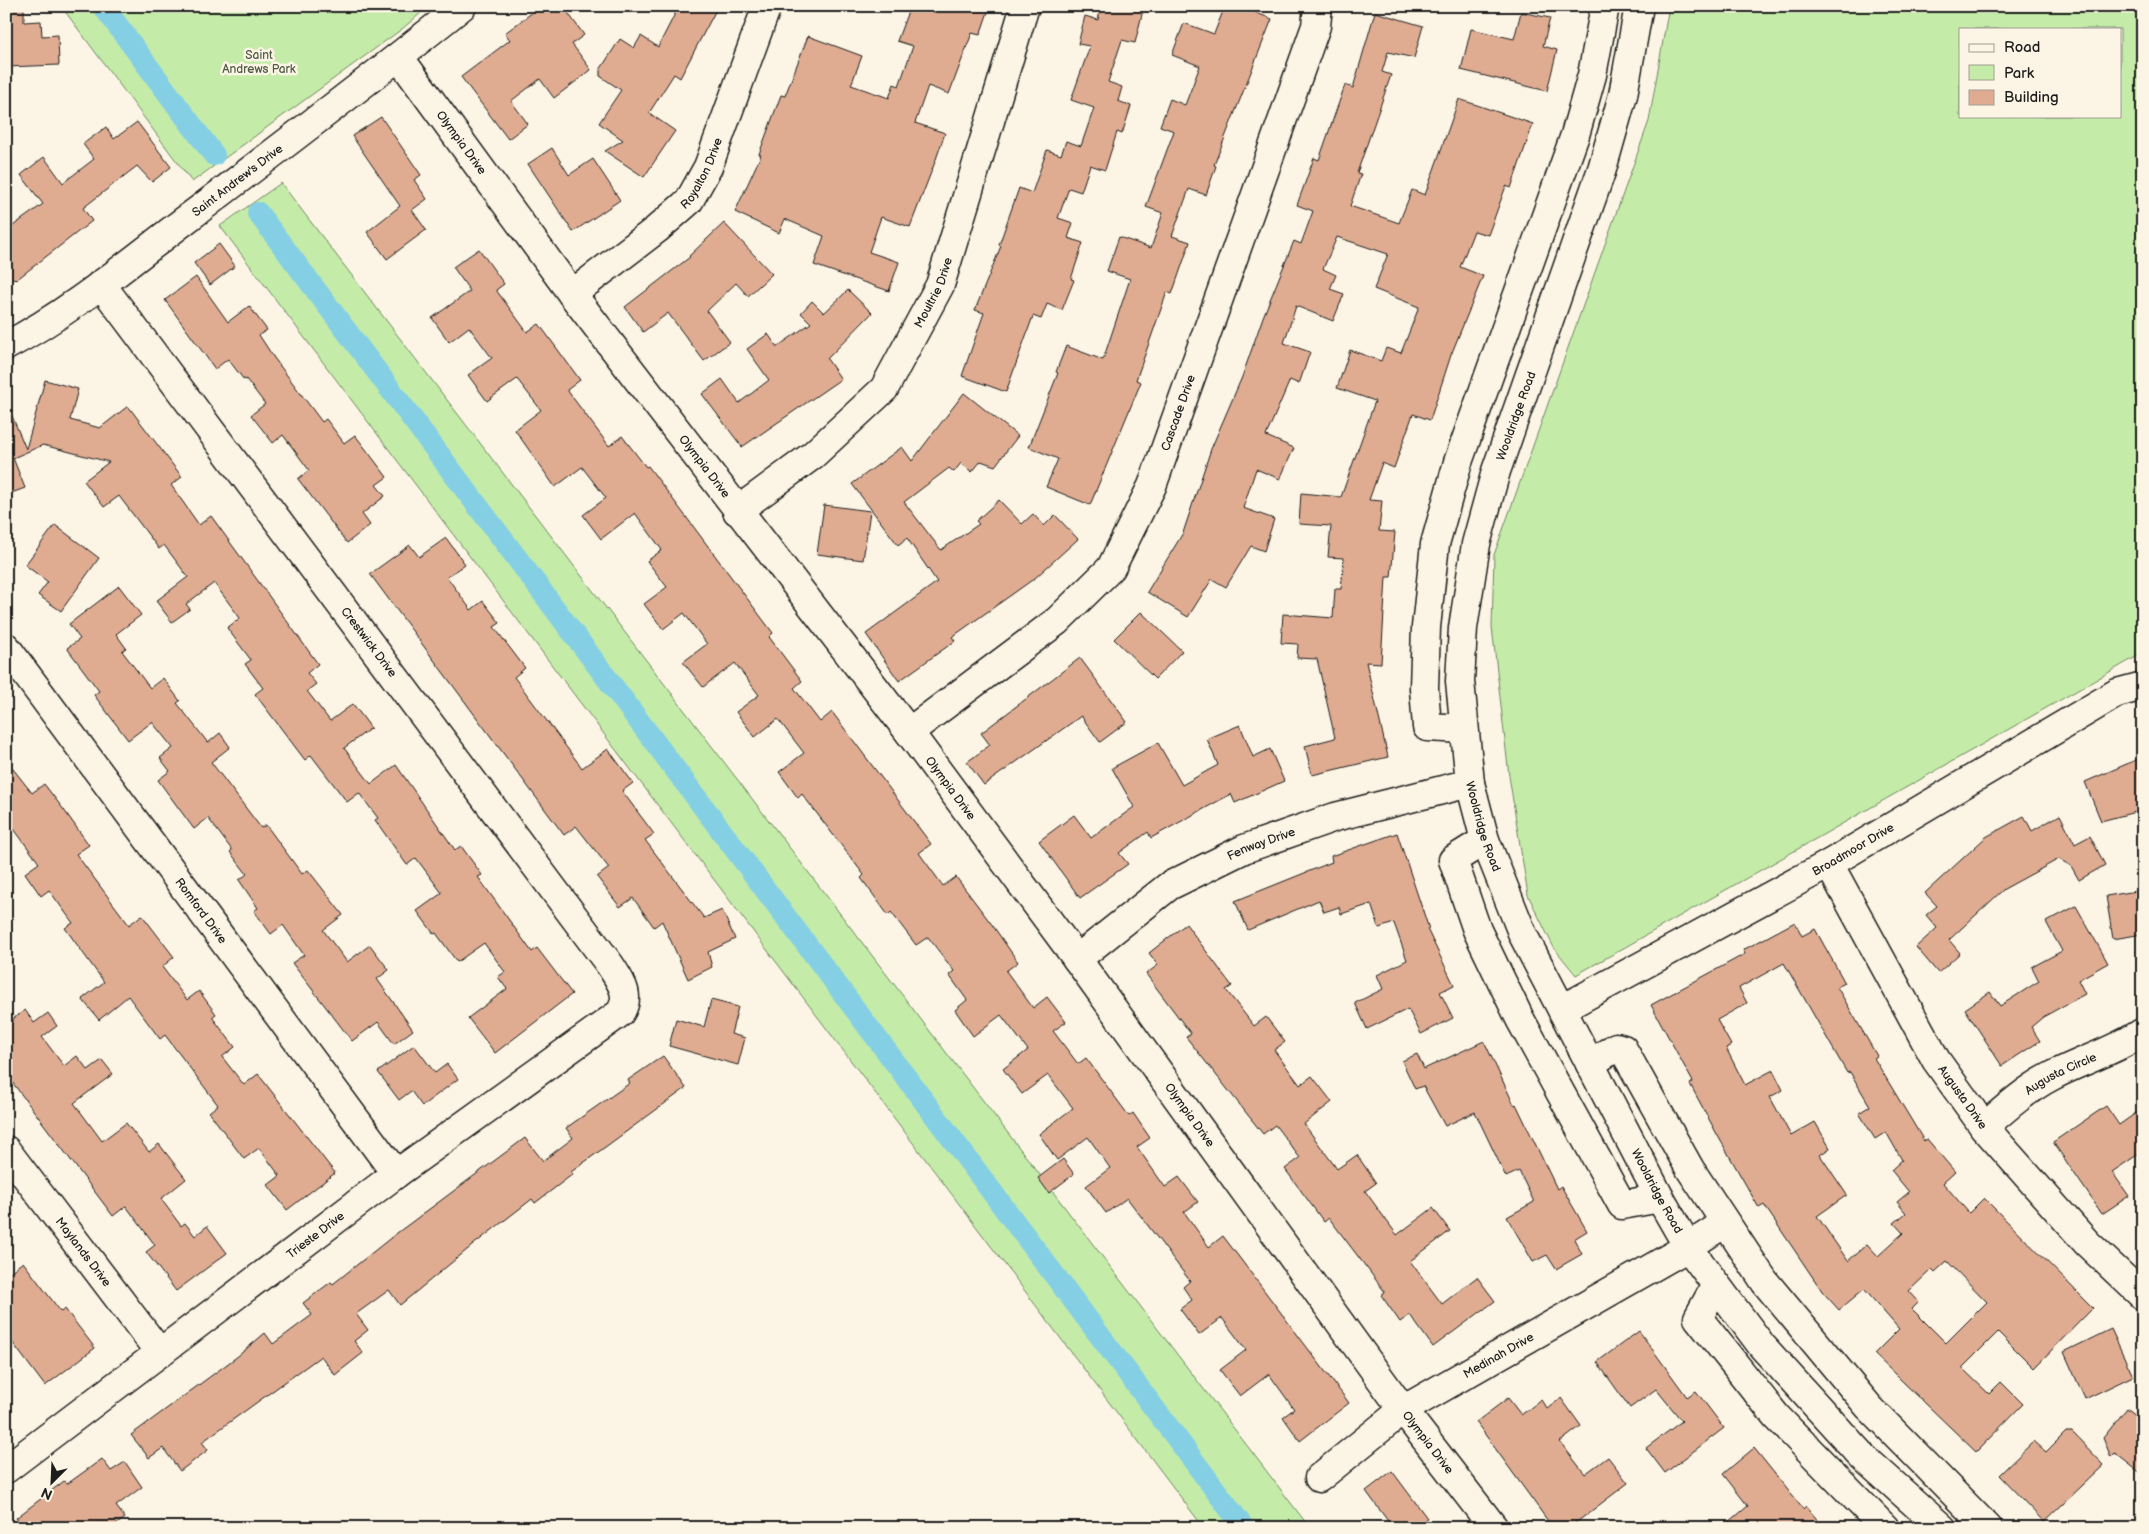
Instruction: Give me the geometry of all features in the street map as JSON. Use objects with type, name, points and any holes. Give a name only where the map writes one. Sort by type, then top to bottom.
[{"type":"street","name":"Saint Andrew's Drive","points":[[6,346],[28,335],[101,284],[399,57],[462,6]]},
{"type":"street","name":"Royalton Drive","points":[[572,294],[657,229],[689,200],[708,167],[767,6]]},
{"type":"street","name":"Moultrie Drive","points":[[737,511],[813,455],[884,389],[940,286],[1025,6]]},
{"type":"street","name":"Cascade Drive","points":[[909,732],[1057,621],[1111,568],[1152,486],[1316,26],[1318,6]]},
{"type":"street","points":[[1464,729],[1427,727],[1424,688],[1426,626],[1435,544],[1458,462],[1575,136],[1592,75],[1604,21],[1605,6]]},
{"type":"street","name":"Wooldridge Road","points":[[1639,6],[1623,95],[1602,169],[1496,471],[1476,544],[1462,628],[1460,681],[1470,783],[1485,840],[1523,935],[1660,1198],[1688,1247],[1762,1346],[1862,1456],[1942,1528]]},
{"type":"street","name":"Olympia Drive","points":[[399,57],[572,294],[737,511],[909,732],[1077,959],[1403,1410],[1494,1528]]},
{"type":"street","points":[[1539,237],[1575,250]]},
{"type":"street","name":"Crestwick Drive","points":[[101,284],[610,965],[625,990],[625,1005]]},
{"type":"street","name":"Romford Drive","points":[[6,647],[396,1174]]},
{"type":"street","name":"Broadmoor Drive","points":[[1562,1009],[1829,864],[2117,693],[2143,686]]},
{"type":"street","name":"Fenway Drive","points":[[1077,959],[1169,886],[1244,849],[1335,817],[1470,783]]},
{"type":"street","points":[[1485,840],[1454,860],[1481,939],[1520,1019],[1622,1205],[1660,1198]]},
{"type":"street","name":"Augusta Drive","points":[[1829,864],[1936,1060],[1984,1127],[2087,1243],[2143,1296]]},
{"type":"street","name":"Trieste Drive","points":[[6,1469],[396,1174],[620,1013],[625,1005]]},
{"type":"street","name":"Augusta Circle","points":[[1984,1127],[2027,1090],[2091,1057],[2121,1047],[2143,1032]]},
{"type":"street","points":[[1590,1064],[1616,1048],[1623,1049],[1690,1169],[1765,1282],[1869,1407],[1988,1528]]},
{"type":"street","name":"Maylands Drive","points":[[6,1150],[160,1353]]},
{"type":"street","name":"Medinah Drive","points":[[1319,1478],[1403,1410],[1688,1247],[1725,1223]]},
{"type":"street","points":[[1716,1285],[1698,1318],[1776,1416],[1885,1528]]},
{"type":"green space","name":"Saint Andrews Park","points":[[61,6],[429,6],[402,29],[192,182]]},
{"type":"green space","points":[[1669,6],[2143,6],[2143,653],[1576,975],[1554,948],[1528,895],[1509,776],[1492,627],[1494,555],[1649,121]]},
{"type":"green space","points":[[281,183],[1310,1528],[1204,1528],[220,226]]},
{"type":"building","points":[[541,6],[563,6],[584,35],[572,44],[591,70],[554,98],[540,79],[511,101],[528,124],[508,139],[461,77],[510,40],[505,33]]},
{"type":"building","points":[[679,6],[718,6],[680,78],[674,74],[649,113],[675,131],[644,177],[605,151],[623,140],[599,123],[621,90],[600,76],[600,70],[620,39],[634,48],[641,36],[658,47]]},
{"type":"building","points":[[910,6],[990,6],[980,35],[972,33],[949,94],[928,86],[915,123],[945,133],[910,227],[881,217],[869,252],[899,262],[889,291],[814,265],[824,236],[785,219],[779,233],[735,212],[761,155],[759,154],[781,95],[785,96],[808,36],[862,56],[851,85],[889,98],[894,84],[899,86],[913,46],[897,41]]},
{"type":"building","points":[[1101,6],[1144,6],[1135,43],[1122,40],[1108,82],[1122,87],[1118,101],[1131,106],[1122,134],[1117,132],[1105,170],[1090,165],[1081,192],[1069,188],[1058,218],[1073,223],[1068,238],[1083,243],[1071,279],[1074,280],[1062,310],[1047,304],[1041,319],[1033,316],[1006,392],[962,376],[984,313],[975,310],[1001,246],[999,245],[1019,188],[1032,193],[1047,150],[1061,155],[1066,141],[1081,146],[1094,108],[1071,100],[1090,46],[1078,44],[1085,16],[1098,20]]},
{"type":"building","points":[[1225,6],[1238,6],[1272,19],[1214,165],[1216,166],[1206,195],[1189,189],[1172,236],[1190,242],[1172,294],[1167,292],[1136,380],[1141,382],[1090,505],[1046,487],[1058,459],[1029,447],[1058,373],[1056,372],[1066,346],[1103,360],[1130,279],[1107,271],[1119,237],[1151,248],[1163,213],[1146,207],[1174,131],[1160,126],[1170,99],[1185,105],[1200,66],[1172,55],[1184,23],[1214,34]]},
{"type":"building","points":[[24,7],[24,22],[41,21],[42,36],[58,35],[59,65],[6,67],[6,8]]},
{"type":"building","points":[[1375,12],[1423,26],[1414,58],[1388,52],[1382,72],[1391,75],[1357,173],[1361,174],[1350,206],[1399,223],[1412,190],[1425,195],[1459,99],[1533,124],[1511,188],[1506,186],[1488,235],[1474,231],[1460,267],[1483,276],[1451,355],[1430,420],[1413,414],[1394,468],[1382,463],[1369,500],[1382,501],[1379,531],[1395,532],[1391,577],[1386,577],[1381,663],[1366,662],[1388,757],[1312,775],[1305,746],[1335,738],[1317,659],[1297,658],[1298,644],[1281,643],[1283,614],[1333,618],[1335,589],[1341,589],[1344,558],[1328,557],[1331,526],[1299,524],[1301,493],[1341,497],[1375,401],[1337,388],[1350,350],[1381,361],[1386,348],[1401,353],[1419,307],[1374,289],[1388,254],[1337,237],[1323,269],[1336,275],[1330,289],[1344,294],[1333,321],[1296,306],[1284,343],[1310,352],[1299,384],[1290,380],[1266,436],[1294,448],[1280,479],[1256,469],[1243,508],[1274,519],[1264,551],[1251,546],[1226,587],[1212,579],[1188,617],[1147,592],[1183,533],[1211,449],[1242,377],[1263,317],[1294,241],[1301,244],[1313,211],[1297,205],[1314,158],[1319,160],[1345,85],[1353,88]]},
{"type":"building","points":[[1521,12],[1550,18],[1543,46],[1557,50],[1547,91],[1461,70],[1471,29],[1514,39]]},
{"type":"building","points":[[381,117],[421,175],[414,180],[427,199],[412,210],[426,230],[387,259],[367,232],[400,206],[352,136]]},
{"type":"building","points":[[137,122],[171,167],[152,182],[137,166],[83,208],[92,221],[16,280],[14,278],[6,283],[6,231],[43,204],[21,175],[44,157],[63,183],[94,159],[83,144],[106,127],[114,139]]},
{"type":"building","points":[[552,148],[569,175],[593,159],[620,200],[573,232],[528,164]]},
{"type":"building","points":[[724,223],[772,274],[748,296],[736,283],[707,311],[730,342],[704,361],[668,313],[643,332],[625,307],[690,257]]},
{"type":"building","points":[[219,244],[235,266],[210,285],[194,263]]},
{"type":"building","points":[[479,249],[504,284],[496,290],[527,332],[539,324],[580,380],[567,390],[609,446],[622,436],[646,467],[648,466],[773,633],[769,637],[802,681],[794,688],[820,722],[832,712],[931,844],[919,853],[943,886],[956,877],[993,926],[1018,962],[1006,971],[1033,1008],[1047,997],[1066,1022],[1053,1031],[1078,1064],[1086,1058],[1129,1116],[1133,1113],[1150,1138],[1137,1147],[1165,1187],[1179,1177],[1198,1202],[1184,1212],[1209,1247],[1223,1236],[1349,1403],[1300,1441],[1283,1417],[1294,1409],[1269,1374],[1240,1396],[1220,1370],[1246,1350],[1222,1318],[1199,1335],[1180,1309],[1192,1300],[1183,1287],[1190,1281],[1127,1198],[1106,1213],[1086,1186],[1110,1168],[1088,1137],[1057,1160],[1039,1134],[1073,1108],[1048,1075],[1022,1094],[1003,1069],[1028,1050],[1001,1015],[973,1036],[955,1010],[967,1000],[949,975],[954,971],[928,937],[916,945],[891,912],[888,915],[861,878],[864,875],[802,794],[798,798],[779,772],[804,753],[778,719],[755,737],[736,712],[759,695],[735,663],[703,687],[683,662],[707,644],[684,613],[663,629],[644,604],[667,587],[647,561],[662,550],[635,513],[601,539],[583,515],[606,498],[582,467],[555,487],[515,430],[541,410],[517,379],[487,401],[468,375],[492,358],[469,327],[449,342],[432,318],[470,291],[453,267]]},
{"type":"building","points":[[196,277],[228,322],[249,306],[267,330],[259,335],[322,422],[326,419],[344,443],[355,435],[387,477],[376,485],[385,496],[362,514],[370,525],[347,543],[298,479],[309,470],[283,435],[273,443],[251,415],[265,404],[228,359],[215,369],[165,300]]},
{"type":"building","points":[[848,290],[872,313],[827,359],[841,379],[742,447],[702,394],[722,379],[739,403],[769,380],[747,349],[768,334],[777,347],[811,323],[801,313],[812,301],[824,313]]},
{"type":"building","points":[[45,380],[78,389],[70,420],[100,428],[128,406],[182,477],[171,485],[199,525],[211,516],[318,664],[307,673],[316,684],[307,691],[330,721],[353,704],[371,728],[344,748],[371,784],[396,765],[455,850],[461,846],[482,875],[478,877],[532,952],[537,948],[572,994],[495,1053],[468,1018],[507,989],[498,977],[505,972],[484,943],[457,962],[436,933],[434,934],[417,911],[442,893],[416,858],[407,865],[375,820],[378,818],[359,793],[347,802],[311,755],[305,760],[255,694],[263,688],[245,664],[251,660],[227,628],[240,618],[214,583],[186,604],[190,609],[172,622],[156,601],[188,577],[164,545],[159,549],[119,496],[104,507],[84,481],[109,462],[43,445],[13,458],[25,488],[6,495],[6,402],[26,449]]},
{"type":"building","points":[[964,393],[1018,436],[995,466],[981,461],[972,472],[961,463],[954,472],[949,468],[904,502],[941,550],[979,524],[976,521],[999,500],[1022,524],[1033,514],[1044,526],[1055,515],[1078,539],[1035,578],[952,637],[955,641],[899,681],[866,634],[937,582],[907,538],[898,545],[852,484],[902,447],[912,461]]},
{"type":"building","points":[[824,505],[870,511],[863,560],[817,554]]},
{"type":"building","points":[[55,525],[99,558],[61,611],[38,595],[48,582],[25,565]]},
{"type":"building","points":[[446,538],[465,564],[447,577],[471,610],[483,601],[500,623],[494,627],[525,668],[514,677],[582,768],[608,749],[633,783],[622,791],[654,834],[645,840],[704,918],[722,910],[735,939],[708,952],[712,967],[688,979],[662,921],[654,927],[633,898],[620,907],[597,877],[609,868],[576,826],[564,835],[370,574],[410,545],[419,557]]},
{"type":"building","points":[[119,586],[141,615],[116,634],[126,648],[122,651],[150,688],[163,678],[180,701],[177,703],[208,743],[220,733],[230,747],[211,762],[261,828],[266,825],[302,874],[308,870],[343,915],[323,930],[347,962],[370,945],[389,970],[377,979],[413,1030],[394,1044],[378,1022],[352,1041],[292,963],[304,955],[283,925],[271,934],[254,911],[258,908],[239,880],[247,874],[230,852],[232,850],[208,818],[194,829],[158,780],[170,771],[160,758],[173,748],[152,722],[128,740],[94,695],[99,691],[67,648],[80,639],[69,624]]},
{"type":"building","points":[[1141,612],[1182,651],[1155,679],[1114,639]]},
{"type":"building","points":[[1080,658],[1127,722],[1100,742],[1081,716],[984,785],[967,762],[990,745],[981,733]]},
{"type":"building","points":[[1240,725],[1253,757],[1270,749],[1284,781],[1235,803],[1231,794],[1151,838],[1148,832],[1119,853],[1128,864],[1080,898],[1039,841],[1074,815],[1091,838],[1134,807],[1112,768],[1158,743],[1182,785],[1218,765],[1207,739]]},
{"type":"building","points":[[2143,757],[2143,810],[2101,821],[2085,782]]},
{"type":"building","points":[[6,760],[32,793],[44,784],[89,845],[76,854],[129,925],[142,915],[174,957],[162,967],[187,1000],[199,991],[216,1014],[212,1017],[235,1047],[222,1057],[244,1085],[258,1074],[335,1173],[287,1210],[268,1185],[280,1176],[259,1148],[244,1159],[209,1112],[218,1105],[165,1035],[160,1039],[128,996],[99,1020],[82,999],[104,982],[65,928],[73,923],[49,890],[41,896],[25,873],[39,863],[14,829],[6,835]]},
{"type":"building","points":[[2060,815],[2075,844],[2090,836],[2105,865],[2079,880],[2071,866],[2059,859],[2004,889],[1949,940],[1960,953],[1938,973],[1916,947],[1937,928],[1926,915],[1937,906],[1925,893],[1986,837],[2024,816],[2032,831]]},
{"type":"building","points":[[1397,833],[1429,929],[1427,929],[1454,985],[1440,992],[1453,1018],[1421,1034],[1408,1009],[1367,1029],[1355,1003],[1383,989],[1377,975],[1407,960],[1394,923],[1379,928],[1371,904],[1341,914],[1339,907],[1324,912],[1319,900],[1248,930],[1235,901],[1332,862],[1331,856]]},
{"type":"building","points":[[2143,890],[2143,934],[2113,939],[2106,896]]},
{"type":"building","points":[[2076,906],[2108,963],[2078,980],[2085,994],[2043,1017],[2031,1027],[2040,1041],[2002,1066],[1965,1009],[1990,992],[2000,1006],[2039,981],[2032,967],[2062,951],[2046,922]]},
{"type":"building","points":[[1795,922],[1802,936],[1815,929],[1845,983],[1837,987],[1877,1056],[1874,1058],[1924,1141],[1927,1139],[1955,1172],[1943,1183],[1969,1213],[1984,1198],[2093,1308],[2034,1368],[1998,1332],[1962,1368],[1989,1394],[2001,1382],[2023,1404],[1976,1452],[1874,1354],[1899,1329],[1864,1289],[1839,1310],[1822,1291],[1764,1205],[1759,1208],[1690,1084],[1693,1082],[1651,1005],[1745,954],[1743,950]],"holes":[[[1784,963],[1847,1073],[1850,1072],[1870,1106],[1859,1113],[1875,1139],[1886,1132],[1902,1160],[1891,1170],[1909,1192],[1897,1202],[1906,1213],[1894,1223],[1903,1233],[1878,1256],[1867,1244],[1848,1261],[1817,1216],[1847,1195],[1820,1155],[1830,1148],[1815,1122],[1791,1136],[1770,1097],[1783,1090],[1773,1070],[1745,1085],[1726,1048],[1731,1045],[1717,1020],[1747,1003],[1739,988]],[[1947,1261],[1987,1302],[1946,1343],[1912,1309],[1919,1302],[1909,1291],[1932,1269],[1935,1272]]]},
{"type":"building","points":[[1186,924],[1232,986],[1226,990],[1254,1026],[1266,1017],[1285,1042],[1274,1050],[1300,1085],[1312,1076],[1332,1102],[1304,1124],[1337,1169],[1357,1155],[1376,1183],[1365,1191],[1397,1235],[1433,1208],[1450,1231],[1410,1261],[1442,1304],[1477,1277],[1495,1301],[1433,1347],[1410,1315],[1400,1322],[1381,1295],[1385,1292],[1329,1218],[1324,1222],[1285,1169],[1300,1158],[1275,1125],[1263,1134],[1186,1037],[1191,1034],[1146,974],[1158,965],[1149,953]]},
{"type":"building","points":[[711,1000],[738,1007],[731,1034],[745,1038],[738,1065],[669,1046],[676,1019],[704,1027]]},
{"type":"building","points":[[25,1010],[34,1023],[48,1013],[57,1026],[42,1037],[64,1066],[77,1056],[88,1070],[102,1060],[113,1074],[74,1103],[102,1141],[126,1123],[149,1152],[159,1144],[186,1179],[161,1199],[181,1226],[185,1223],[195,1236],[207,1226],[227,1253],[176,1291],[146,1252],[155,1245],[126,1206],[113,1216],[6,1074],[6,1024]]},
{"type":"building","points":[[1484,1041],[1557,1189],[1561,1186],[1587,1231],[1574,1239],[1582,1254],[1556,1269],[1547,1255],[1533,1262],[1507,1217],[1534,1202],[1519,1171],[1506,1177],[1475,1112],[1445,1126],[1423,1086],[1415,1089],[1402,1061],[1417,1054],[1424,1069]]},
{"type":"building","points":[[414,1045],[435,1073],[447,1064],[458,1079],[422,1106],[411,1091],[399,1100],[378,1072]]},
{"type":"building","points":[[663,1056],[686,1088],[571,1172],[573,1174],[535,1203],[532,1199],[400,1305],[389,1290],[356,1314],[368,1330],[354,1341],[363,1353],[335,1375],[321,1356],[202,1442],[208,1450],[180,1471],[163,1448],[149,1458],[131,1435],[238,1356],[265,1333],[273,1344],[312,1315],[303,1303],[331,1282],[333,1284],[393,1236],[525,1138],[543,1161],[573,1138],[566,1128],[630,1083],[628,1080]]},
{"type":"building","points":[[2106,1106],[2119,1125],[2143,1108],[2143,1151],[2112,1172],[2129,1196],[2102,1214],[2053,1142]]},
{"type":"building","points":[[1063,1159],[1074,1174],[1049,1193],[1038,1178]]},
{"type":"building","points":[[23,1262],[61,1312],[65,1309],[95,1348],[45,1386],[6,1334],[6,1275]]},
{"type":"building","points":[[2111,1329],[2133,1376],[2085,1399],[2064,1352]]},
{"type":"building","points":[[1639,1331],[1687,1397],[1696,1391],[1724,1428],[1665,1473],[1646,1448],[1682,1421],[1656,1389],[1630,1408],[1597,1362]]},
{"type":"building","points":[[1508,1398],[1521,1415],[1541,1400],[1547,1409],[1561,1398],[1581,1426],[1560,1442],[1585,1474],[1608,1457],[1628,1483],[1569,1528],[1553,1528],[1476,1422]]},
{"type":"building","points":[[2127,1408],[2143,1421],[2143,1475],[2115,1453],[2111,1457],[2103,1438]]},
{"type":"building","points":[[2066,1432],[2072,1432],[2104,1465],[2044,1522],[1999,1475],[2034,1441],[2046,1452]]},
{"type":"building","points":[[1754,1448],[1803,1509],[1806,1506],[1824,1528],[1722,1528],[1748,1506],[1723,1474]]},
{"type":"building","points":[[102,1459],[111,1471],[125,1462],[142,1487],[116,1506],[125,1518],[111,1528],[24,1528],[16,1518],[64,1481],[67,1484]]},
{"type":"building","points":[[1392,1471],[1427,1518],[1414,1528],[1393,1528],[1366,1491]]},
{"type":"waterway","points":[[103,6],[214,155]]},
{"type":"waterway","points":[[258,213],[1244,1528]]}]
